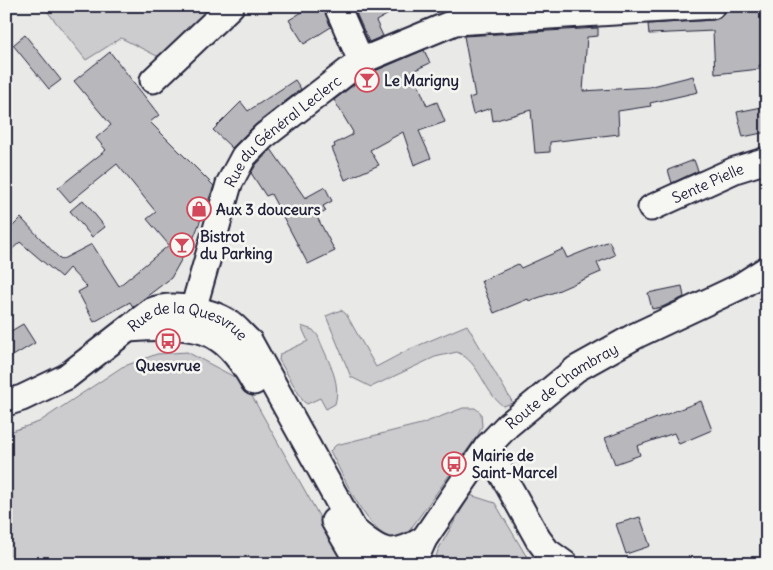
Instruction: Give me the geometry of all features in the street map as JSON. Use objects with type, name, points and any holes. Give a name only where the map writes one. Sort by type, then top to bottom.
[{"type":"street","points":[[153,80],[231,6]]},
{"type":"street","points":[[337,6],[361,61]]},
{"type":"street","name":"Rue du Général Leclerc","points":[[189,319],[229,184],[244,156],[264,136],[361,61],[454,22],[712,6]]},
{"type":"street","name":"Sente Pielle","points":[[651,208],[736,170],[767,160]]},
{"type":"street","name":"Route de Chambray","points":[[412,564],[424,539],[487,447],[508,425],[576,369],[637,335],[739,287],[767,269]]},
{"type":"street","name":"Rue de la Quesvrue","points":[[6,403],[22,398],[66,377],[129,329],[211,315],[230,324],[250,342],[354,530],[370,544],[391,553],[409,548],[424,539]]},
{"type":"street","name":"Rue de la Quesvrue","points":[[189,319],[198,328],[221,339],[242,360],[359,564]]},
{"type":"street","points":[[487,447],[538,540],[547,551],[565,564]]},
{"type":"shaded area","points":[[43,6],[217,6],[167,52],[157,56],[121,38],[86,60]]},
{"type":"shaded area","points":[[341,310],[346,314],[376,367],[410,349],[467,325],[513,403],[503,406],[496,400],[472,363],[457,352],[435,357],[371,387],[351,377],[326,316]]},
{"type":"shaded area","points":[[301,326],[313,330],[318,336],[335,378],[337,395],[335,404],[326,409],[320,398],[307,404],[303,401],[279,360],[280,354],[308,341]]},
{"type":"shaded area","points":[[187,352],[244,382],[346,564],[6,564],[6,433],[39,422],[122,367],[157,354]]},
{"type":"shaded area","points":[[463,408],[475,408],[481,413],[482,426],[478,435],[407,534],[394,540],[384,535],[365,515],[330,451],[336,445],[421,424]]},
{"type":"shaded area","points":[[470,495],[495,503],[525,554],[534,564],[434,564],[438,550]]},
{"type":"building","points":[[312,6],[323,6],[331,27],[304,44],[289,20]]},
{"type":"building","points":[[353,6],[403,6],[376,21],[383,36],[369,42]]},
{"type":"building","points":[[767,8],[767,64],[759,65],[760,69],[715,74],[713,31],[649,34],[648,24],[713,20],[720,18],[725,11]]},
{"type":"building","points":[[598,28],[598,36],[587,37],[583,91],[649,87],[693,76],[698,92],[650,103],[651,106],[618,111],[619,134],[550,142],[550,152],[535,153],[531,110],[493,121],[491,108],[473,114],[469,98],[475,96],[464,36]]},
{"type":"building","points":[[25,35],[61,80],[49,89],[13,45]]},
{"type":"building","points":[[424,50],[430,63],[413,71],[427,106],[437,102],[445,122],[419,131],[431,158],[414,165],[403,132],[370,150],[379,165],[345,180],[332,148],[335,147],[334,144],[352,135],[353,132],[334,100],[368,74]]},
{"type":"building","points":[[110,52],[159,115],[150,122],[214,186],[194,237],[171,278],[133,307],[130,302],[94,322],[78,292],[87,287],[69,268],[61,277],[20,242],[6,255],[6,233],[21,218],[61,260],[92,244],[119,286],[169,245],[147,219],[156,212],[117,164],[70,202],[58,188],[106,150],[96,138],[111,125],[74,81]]},
{"type":"building","points":[[295,80],[301,89],[255,125],[232,148],[213,130],[241,102],[248,111]]},
{"type":"building","points":[[767,106],[767,132],[743,137],[737,112]]},
{"type":"building","points":[[271,149],[305,198],[325,187],[332,201],[323,206],[326,211],[317,217],[335,251],[308,264],[271,194],[266,196],[251,173]]},
{"type":"building","points":[[694,160],[698,171],[672,183],[668,170]]},
{"type":"building","points":[[83,200],[105,227],[92,237],[70,211]]},
{"type":"building","points":[[609,241],[615,255],[597,263],[601,272],[555,292],[529,301],[528,299],[494,313],[481,281],[518,264],[521,268],[563,249],[567,258]]},
{"type":"building","points":[[682,286],[684,297],[662,307],[652,309],[648,293]]},
{"type":"building","points":[[23,324],[35,343],[6,360],[6,334]]},
{"type":"building","points":[[701,401],[712,430],[679,444],[674,433],[637,446],[640,455],[615,464],[605,438]]},
{"type":"building","points":[[640,517],[650,546],[626,554],[616,524]]},
{"type":"place","name":"Le Marigny","points":[[367,80]]},
{"type":"place","name":"Aux 3 douceurs","points":[[199,209]]},
{"type":"place","name":"Bistrot du Parking","points":[[182,245]]},
{"type":"place","name":"Quesvrue","points":[[168,341]]},
{"type":"place","name":"Mairie de Saint-Marcel","points":[[454,464]]}]
